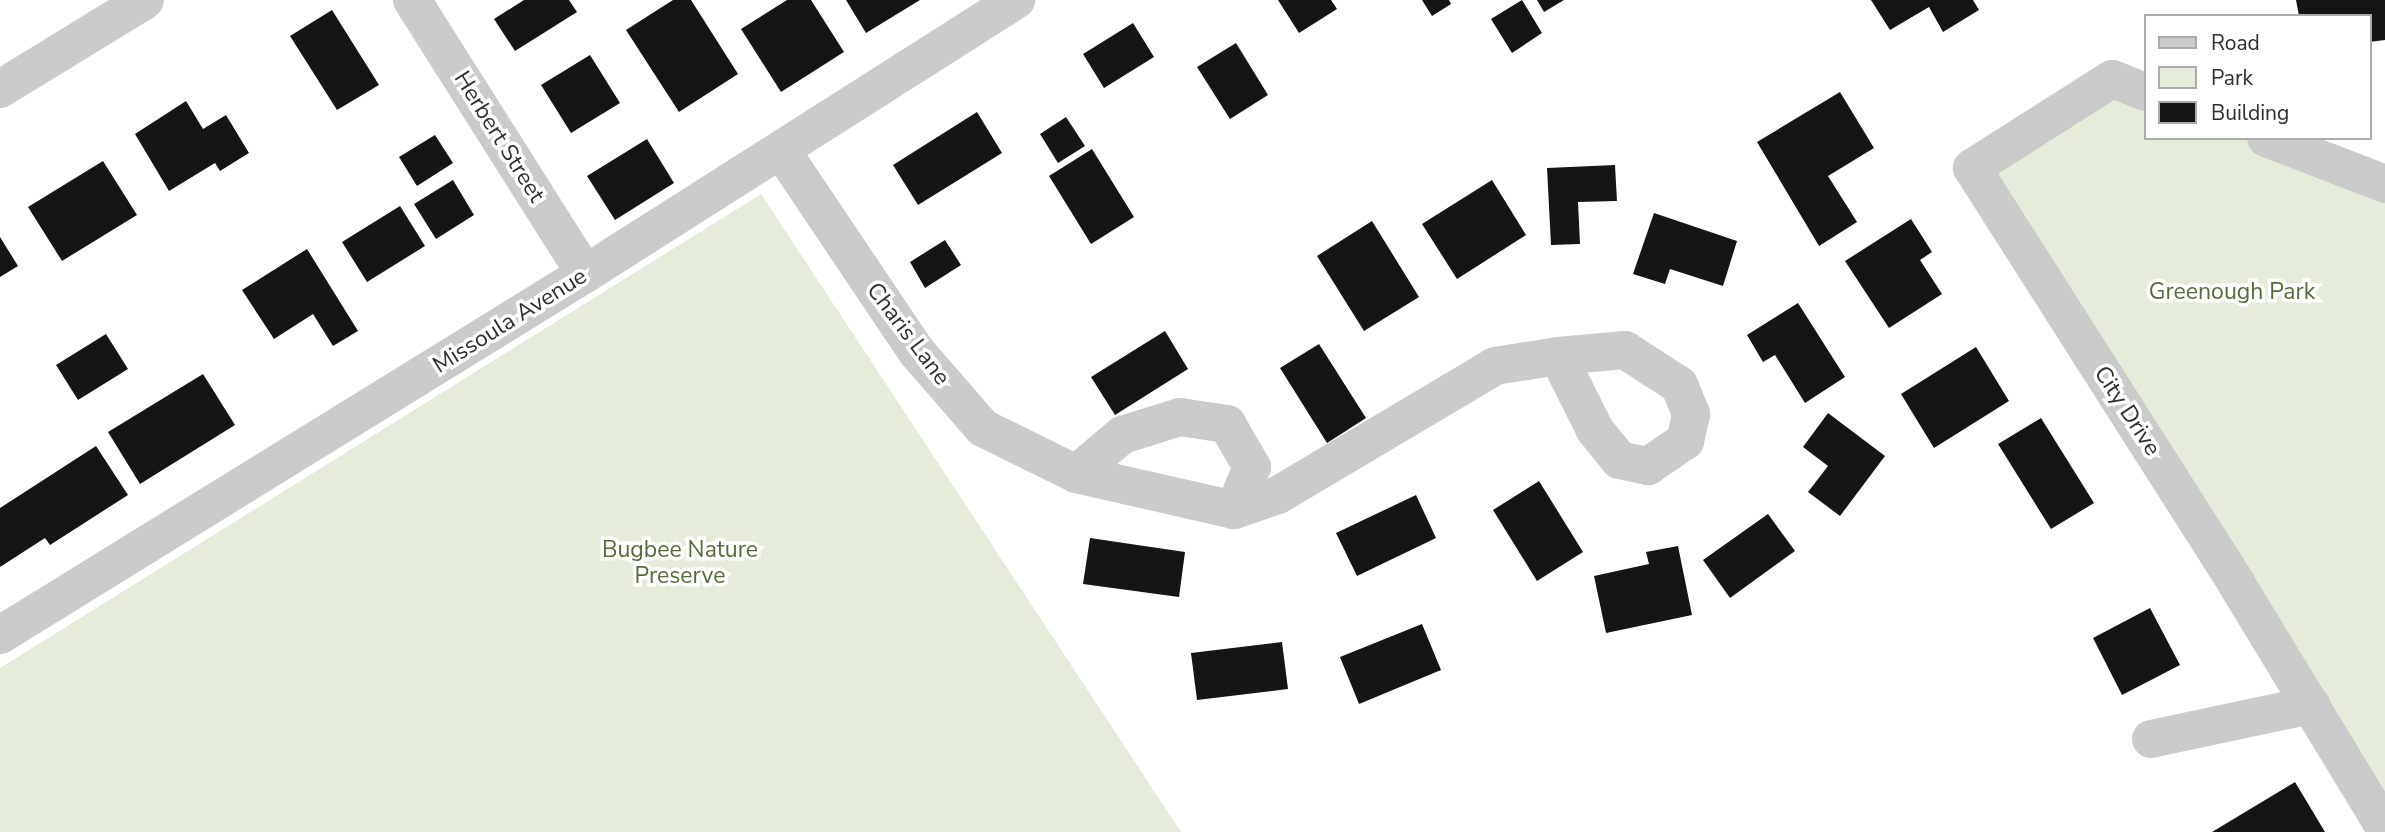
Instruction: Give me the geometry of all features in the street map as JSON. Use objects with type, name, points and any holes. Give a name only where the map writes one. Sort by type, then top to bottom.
[{"type":"street","points":[[0,89],[145,0]]},
{"type":"street","name":"Herbert Street","points":[[412,0],[585,274]]},
{"type":"street","name":"Missoula Avenue","points":[[0,635],[585,274],[1016,0]]},
{"type":"street","name":"City Drive","points":[[2144,92],[2112,79],[1972,168],[2311,705],[2385,828]]},
{"type":"street","points":[[2271,140],[2385,184]]},
{"type":"street","name":"Charis Lane","points":[[781,150],[916,351],[983,428],[1076,474],[1234,510]]},
{"type":"street","points":[[1234,510],[1278,495],[1495,366],[1558,356]]},
{"type":"street","points":[[1076,474],[1122,435],[1180,417],[1227,424],[1252,467],[1234,510]]},
{"type":"street","points":[[2151,739],[2311,705]]},
{"type":"green space","name":"Greenough Park","points":[[2112,79],[2144,92],[2144,140],[2271,140],[2385,184],[2385,814],[1972,168]]},
{"type":"green space","name":"Bugbee Nature Preserve","points":[[761,194],[1181,832],[0,832],[0,668]]},
{"type":"building","points":[[524,0],[569,0],[577,12],[515,51],[494,19]]},
{"type":"building","points":[[673,0],[691,0],[738,74],[679,112],[626,30]]},
{"type":"building","points":[[787,0],[811,0],[844,52],[781,92],[741,29]]},
{"type":"building","points":[[846,0],[920,0],[866,33]]},
{"type":"building","points":[[1278,0],[1331,0],[1337,9],[1299,33]]},
{"type":"building","points":[[1422,0],[1449,0],[1451,4],[1432,16]]},
{"type":"building","points":[[1522,0],[1542,33],[1512,53],[1491,19]]},
{"type":"building","points":[[1537,0],[1564,0],[1544,12]]},
{"type":"building","points":[[1871,0],[1973,0],[1979,10],[1943,32],[1929,7],[1890,30]]},
{"type":"building","points":[[2296,0],[2385,0],[2385,40],[2371,42],[2371,14],[2299,14]]},
{"type":"building","points":[[332,10],[379,85],[337,110],[290,36]]},
{"type":"building","points":[[1133,23],[1154,57],[1104,88],[1083,54]]},
{"type":"building","points":[[1236,43],[1268,95],[1230,119],[1197,67]]},
{"type":"building","points":[[590,55],[620,103],[571,133],[541,85]]},
{"type":"building","points":[[1840,92],[1874,148],[1828,176],[1857,222],[1819,246],[1757,142]]},
{"type":"building","points":[[186,101],[203,129],[226,115],[249,153],[220,171],[215,163],[169,191],[135,134]]},
{"type":"building","points":[[977,112],[1002,153],[918,205],[893,165]]},
{"type":"building","points":[[1066,117],[1085,146],[1058,163],[1040,134]]},
{"type":"building","points":[[435,135],[453,163],[417,186],[399,157]]},
{"type":"building","points":[[647,139],[674,183],[615,220],[587,176]]},
{"type":"building","points":[[1092,149],[1134,217],[1091,244],[1049,176]]},
{"type":"building","points":[[103,161],[137,215],[62,261],[28,207]]},
{"type":"building","points":[[1615,165],[1617,201],[1578,202],[1580,244],[1551,245],[1547,168]]},
{"type":"building","points":[[453,180],[474,215],[436,239],[414,204]]},
{"type":"building","points":[[1492,180],[1526,235],[1457,279],[1422,224]]},
{"type":"building","points":[[400,206],[425,246],[367,282],[342,242]]},
{"type":"building","points":[[1654,213],[1737,241],[1723,286],[1670,269],[1665,284],[1633,274]]},
{"type":"building","points":[[1911,219],[1932,252],[1920,260],[1942,294],[1889,328],[1845,261]]},
{"type":"building","points":[[1372,221],[1419,297],[1364,331],[1317,256]]},
{"type":"building","points":[[0,237],[18,266],[0,277]]},
{"type":"building","points":[[945,240],[961,265],[925,288],[910,262]]},
{"type":"building","points":[[307,249],[358,331],[333,346],[313,314],[274,339],[242,290]]},
{"type":"building","points":[[1798,303],[1845,377],[1805,403],[1775,355],[1763,362],[1747,335]]},
{"type":"building","points":[[1165,331],[1188,369],[1115,415],[1091,377]]},
{"type":"building","points":[[106,334],[128,369],[78,400],[56,365]]},
{"type":"building","points":[[1319,344],[1366,418],[1327,443],[1280,368]]},
{"type":"building","points":[[1976,347],[2009,401],[1934,448],[1901,394]]},
{"type":"building","points":[[203,374],[235,425],[140,484],[108,432]]},
{"type":"building","points":[[1828,413],[1885,456],[1840,516],[1808,492],[1828,466],[1803,447]]},
{"type":"building","points":[[2041,418],[2094,503],[2051,529],[1998,444]]},
{"type":"building","points":[[96,446],[128,495],[50,545],[45,538],[0,567],[0,508]]},
{"type":"building","points":[[1539,481],[1583,552],[1537,581],[1493,510]]},
{"type":"building","points":[[1416,495],[1436,538],[1357,576],[1336,533]]},
{"type":"building","points":[[1768,514],[1795,551],[1730,598],[1703,560]]},
{"type":"building","points":[[1090,538],[1185,552],[1179,597],[1083,584]]},
{"type":"building","points":[[1678,546],[1692,615],[1606,633],[1594,576],[1649,564],[1646,552]]},
{"type":"building","points":[[2150,608],[2180,665],[2122,695],[2093,638]]},
{"type":"building","points":[[1422,624],[1441,670],[1359,704],[1340,657]]},
{"type":"building","points":[[1282,642],[1288,689],[1197,700],[1191,653]]},
{"type":"building","points":[[2295,782],[2325,832],[2212,832]]}]
